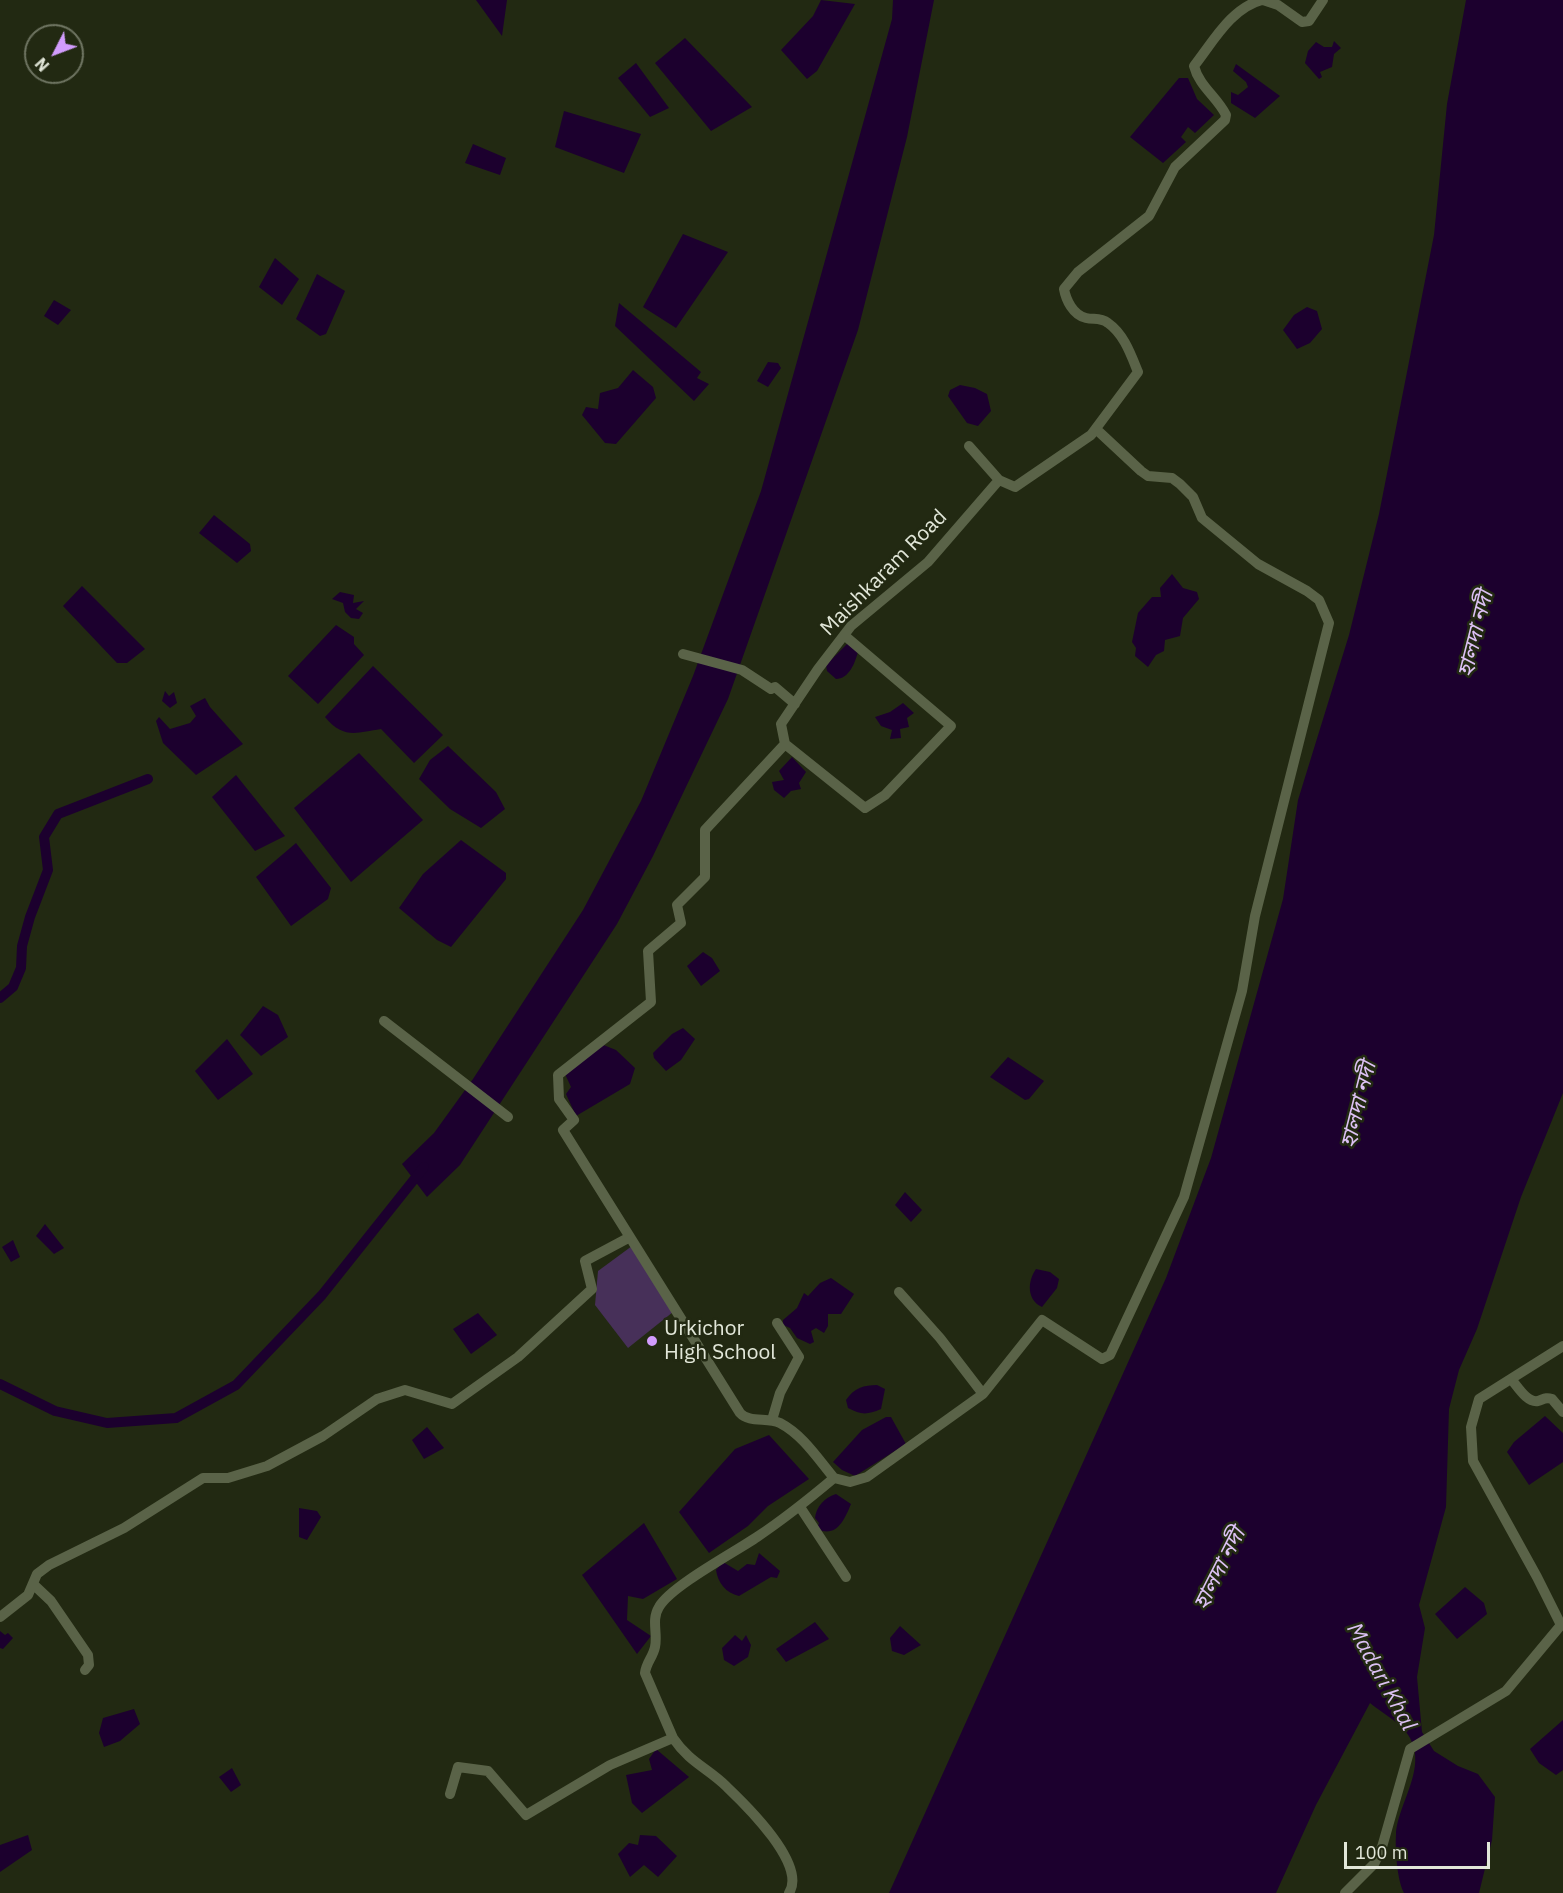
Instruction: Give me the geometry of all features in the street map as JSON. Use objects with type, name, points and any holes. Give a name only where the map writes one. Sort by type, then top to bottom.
[{"type":"street","points":[[969,446],[999,480],[1016,487],[1096,429],[1138,372],[1128,347],[1110,324],[1098,318],[1078,315],[1065,298],[1064,288],[1078,272],[1149,216],[1175,167],[1187,153],[1225,120],[1223,109],[1200,80],[1194,66],[1236,14],[1248,4],[1263,0],[1278,5],[1302,22],[1309,21],[1323,0]]},
{"type":"street","points":[[844,635],[951,726],[885,795],[865,808],[784,744],[705,830],[705,877],[676,905],[681,923],[648,951],[651,1002],[558,1075],[559,1100],[574,1120],[563,1130],[740,1413],[746,1418],[772,1420],[800,1438],[834,1478],[850,1482],[867,1477],[983,1394],[1042,1320],[1102,1359],[1110,1355],[1184,1197],[1242,991],[1255,916],[1329,623],[1319,600],[1258,564],[1202,518],[1193,497],[1180,484],[1172,478],[1148,476],[1096,429]]},
{"type":"street","name":"Maishkaram Road","points":[[784,744],[781,724],[851,626],[928,562],[999,480]]},
{"type":"street","points":[[683,654],[742,670],[771,689],[775,687],[795,704]]},
{"type":"street","points":[[384,1022],[405,1035],[458,1081],[508,1117]]},
{"type":"street","points":[[0,1617],[28,1595],[37,1574],[49,1565],[124,1528],[203,1478],[228,1478],[267,1466],[323,1436],[377,1399],[405,1390],[452,1404],[518,1358],[592,1290],[585,1261],[630,1237]]},
{"type":"street","points":[[899,1292],[940,1338],[983,1394]]},
{"type":"street","points":[[772,1420],[780,1393],[799,1357],[777,1323]]},
{"type":"street","points":[[1346,1893],[1374,1864],[1382,1847],[1410,1749],[1432,1738],[1506,1691],[1561,1625],[1538,1576],[1473,1461],[1471,1427],[1479,1399],[1563,1346]]},
{"type":"street","points":[[1511,1379],[1529,1400],[1535,1402],[1547,1398],[1552,1399],[1563,1412]]},
{"type":"street","points":[[789,1893],[794,1879],[784,1851],[726,1786],[695,1764],[673,1738],[645,1673],[656,1645],[654,1624],[658,1608],[670,1596],[727,1554],[800,1507],[834,1478]]},
{"type":"street","points":[[800,1507],[846,1577]]},
{"type":"street","points":[[33,1584],[51,1601],[88,1655],[89,1665],[85,1670]]},
{"type":"street","points":[[450,1794],[458,1767],[488,1771],[526,1815],[610,1765],[673,1738]]},
{"type":"shaded area","points":[[632,1246],[673,1312],[628,1348],[595,1305],[598,1271]]},
{"type":"water","points":[[476,0],[507,0],[502,36]]},
{"type":"water","points":[[821,0],[855,4],[817,71],[807,79],[781,50],[813,16]]},
{"type":"water","points":[[893,0],[934,0],[907,137],[858,330],[728,699],[653,856],[617,924],[460,1165],[427,1197],[402,1164],[434,1133],[473,1079],[583,910],[641,801],[693,676],[761,491],[892,19]]},
{"type":"water","points":[[1466,0],[1563,0],[1563,1093],[1521,1197],[1477,1329],[1459,1370],[1449,1409],[1446,1507],[1419,1605],[1425,1628],[1417,1677],[1422,1732],[1434,1751],[1458,1766],[1478,1774],[1495,1797],[1492,1840],[1479,1893],[1404,1893],[1397,1864],[1396,1834],[1414,1770],[1413,1744],[1406,1732],[1394,1720],[1370,1703],[1316,1805],[1276,1893],[889,1893],[1166,1278],[1211,1158],[1283,899],[1298,800],[1349,635],[1379,514],[1434,235],[1447,104]]},
{"type":"water","points":[[685,38],[752,107],[711,131],[655,63]]},
{"type":"water","points":[[1334,41],[1341,48],[1334,54],[1332,67],[1320,72],[1322,77],[1319,79],[1305,63],[1308,51],[1316,42],[1324,47],[1332,47]]},
{"type":"water","points":[[636,63],[669,108],[650,117],[618,78]]},
{"type":"water","points":[[1236,64],[1280,96],[1255,118],[1231,103],[1231,92],[1238,95],[1248,87],[1246,82],[1233,71]]},
{"type":"water","points":[[1179,78],[1188,78],[1197,99],[1214,115],[1195,133],[1188,127],[1181,137],[1186,142],[1163,163],[1130,137]]},
{"type":"water","points":[[564,111],[641,134],[624,173],[555,147]]},
{"type":"water","points":[[473,144],[506,158],[500,175],[465,163]]},
{"type":"water","points":[[683,234],[728,252],[676,328],[643,307]]},
{"type":"water","points":[[275,258],[299,279],[282,305],[259,287]]},
{"type":"water","points":[[317,274],[345,291],[326,334],[320,336],[296,319]]},
{"type":"water","points":[[54,300],[71,310],[58,325],[44,316]]},
{"type":"water","points":[[619,303],[701,372],[697,378],[709,384],[694,401],[615,326]]},
{"type":"water","points":[[1307,307],[1317,311],[1322,329],[1310,343],[1297,349],[1283,330],[1294,315]]},
{"type":"water","points":[[768,362],[778,363],[781,368],[768,387],[757,381]]},
{"type":"water","points":[[633,370],[653,387],[656,398],[616,444],[605,443],[582,415],[586,407],[598,409],[600,393],[618,388]]},
{"type":"water","points":[[960,385],[975,388],[987,394],[991,411],[978,426],[967,423],[948,396],[950,390]]},
{"type":"water","points":[[214,515],[250,544],[251,551],[237,563],[199,533]]},
{"type":"water","points":[[1172,574],[1183,588],[1197,592],[1199,599],[1183,618],[1180,636],[1165,640],[1164,651],[1156,655],[1148,667],[1135,656],[1136,648],[1132,642],[1138,613],[1152,597],[1161,597],[1160,588]]},
{"type":"water","points":[[82,586],[145,649],[127,663],[117,663],[63,606]]},
{"type":"water","points":[[340,592],[354,595],[353,603],[364,601],[356,609],[363,613],[359,619],[351,618],[345,612],[343,603],[332,599]]},
{"type":"water","points":[[336,625],[354,637],[354,644],[364,655],[318,704],[288,676]]},
{"type":"water","points":[[848,643],[858,652],[857,656],[848,673],[836,679],[827,671],[826,665]]},
{"type":"water","points":[[373,666],[443,735],[414,763],[381,729],[357,733],[344,732],[325,717]]},
{"type":"water","points":[[165,691],[169,696],[174,692],[177,703],[170,708],[162,701]]},
{"type":"water","points":[[205,698],[210,707],[243,744],[196,775],[163,743],[156,721],[159,717],[170,729],[190,723],[196,716],[190,706]]},
{"type":"water","points":[[903,703],[914,713],[907,718],[909,727],[900,729],[901,738],[890,739],[892,730],[881,726],[875,717],[890,712]]},
{"type":"water","points":[[448,746],[496,792],[505,809],[481,828],[450,809],[419,779],[430,760]]},
{"type":"water","points":[[359,753],[423,820],[351,882],[294,808]]},
{"type":"water","points":[[792,757],[806,772],[799,783],[801,789],[791,791],[784,798],[774,790],[772,782],[784,780],[779,771]]},
{"type":"water","points":[[236,775],[285,836],[255,851],[212,797]]},
{"type":"water","points":[[461,840],[506,873],[506,879],[451,947],[437,940],[399,908],[423,874]]},
{"type":"water","points":[[296,843],[331,888],[328,899],[291,926],[256,877]]},
{"type":"water","points":[[703,952],[712,958],[720,971],[701,986],[687,966]]},
{"type":"water","points":[[263,1006],[278,1015],[288,1037],[261,1056],[240,1035]]},
{"type":"water","points":[[683,1028],[695,1039],[681,1060],[666,1071],[654,1058],[653,1053],[672,1034]]},
{"type":"water","points":[[227,1039],[253,1074],[218,1100],[195,1071]]},
{"type":"water","points":[[601,1044],[616,1050],[635,1068],[630,1084],[576,1116],[566,1094],[571,1087],[565,1074]]},
{"type":"water","points":[[1008,1057],[1044,1081],[1029,1099],[1025,1100],[990,1077]]},
{"type":"water","points":[[905,1192],[922,1210],[911,1222],[895,1205]]},
{"type":"water","points":[[45,1224],[64,1248],[54,1254],[36,1236]]},
{"type":"water","points":[[13,1240],[20,1257],[11,1262],[2,1247]]},
{"type":"water","points":[[1036,1269],[1050,1272],[1059,1279],[1057,1288],[1042,1307],[1033,1300],[1030,1290],[1031,1279]]},
{"type":"water","points":[[831,1278],[854,1294],[841,1314],[828,1314],[828,1326],[824,1333],[816,1328],[811,1331],[814,1342],[810,1344],[797,1338],[790,1328],[783,1325],[783,1320],[797,1308],[804,1293],[808,1296],[820,1283]]},
{"type":"water","points":[[478,1313],[497,1335],[471,1354],[453,1329]]},
{"type":"water","points":[[877,1385],[885,1389],[881,1409],[864,1413],[848,1408],[846,1400],[852,1393],[864,1387]]},
{"type":"water","points":[[1545,1416],[1563,1433],[1563,1462],[1529,1485],[1507,1452],[1514,1442]]},
{"type":"water","points":[[886,1417],[891,1417],[906,1444],[855,1476],[842,1470],[833,1462],[862,1430]]},
{"type":"water","points":[[427,1427],[444,1448],[424,1459],[412,1440]]},
{"type":"water","points":[[769,1435],[809,1479],[768,1506],[748,1526],[709,1553],[679,1512],[735,1449]]},
{"type":"water","points":[[836,1494],[851,1504],[845,1516],[834,1530],[817,1529],[819,1523],[815,1518],[819,1506]]},
{"type":"water","points":[[299,1508],[317,1511],[321,1517],[307,1540],[299,1537]]},
{"type":"water","points":[[644,1523],[677,1579],[643,1599],[628,1596],[627,1620],[651,1636],[637,1654],[582,1575]]},
{"type":"water","points":[[759,1553],[780,1571],[777,1578],[771,1577],[739,1596],[727,1590],[721,1583],[716,1570],[723,1562],[738,1571],[747,1564],[755,1565]]},
{"type":"water","points":[[1465,1587],[1484,1603],[1487,1614],[1457,1639],[1435,1614]]},
{"type":"water","points":[[815,1622],[829,1639],[786,1662],[776,1649]]},
{"type":"water","points":[[900,1626],[921,1645],[904,1655],[892,1651],[890,1638]]},
{"type":"water","points":[[0,1631],[5,1635],[8,1633],[13,1638],[3,1649],[0,1648]]},
{"type":"water","points":[[735,1635],[742,1641],[746,1635],[751,1645],[748,1657],[734,1666],[724,1660],[722,1648]]},
{"type":"water","points":[[134,1709],[140,1724],[120,1741],[104,1747],[99,1733],[103,1718]]},
{"type":"water","points":[[1563,1720],[1563,1770],[1556,1775],[1539,1763],[1530,1749]]},
{"type":"water","points":[[656,1749],[689,1777],[642,1813],[632,1803],[626,1775],[652,1770],[649,1759]]},
{"type":"water","points":[[232,1768],[241,1785],[231,1792],[219,1777]]},
{"type":"water","points":[[28,1835],[32,1850],[0,1872],[0,1845]]},
{"type":"water","points":[[640,1835],[656,1836],[677,1856],[658,1877],[644,1865],[630,1877],[618,1854],[629,1843],[638,1845]]},
{"type":"waterway","points":[[0,998],[13,987],[21,968],[22,946],[30,917],[48,870],[44,837],[58,814],[148,779]]},
{"type":"waterway","points":[[0,1384],[55,1411],[107,1423],[176,1418],[236,1385],[322,1295],[424,1167]]},
{"type":"place","name":"Urkichor High School","points":[[652,1341]]},
{"type":"water label","name":"হালদা নদী","points":[[1476,634]]},
{"type":"water label","name":"হালদা নদী","points":[[1359,1105]]},
{"type":"water label","name":"হালদা নদী","points":[[1220,1569]]},
{"type":"water label","name":"Madari Khal","points":[[1381,1677]]}]
